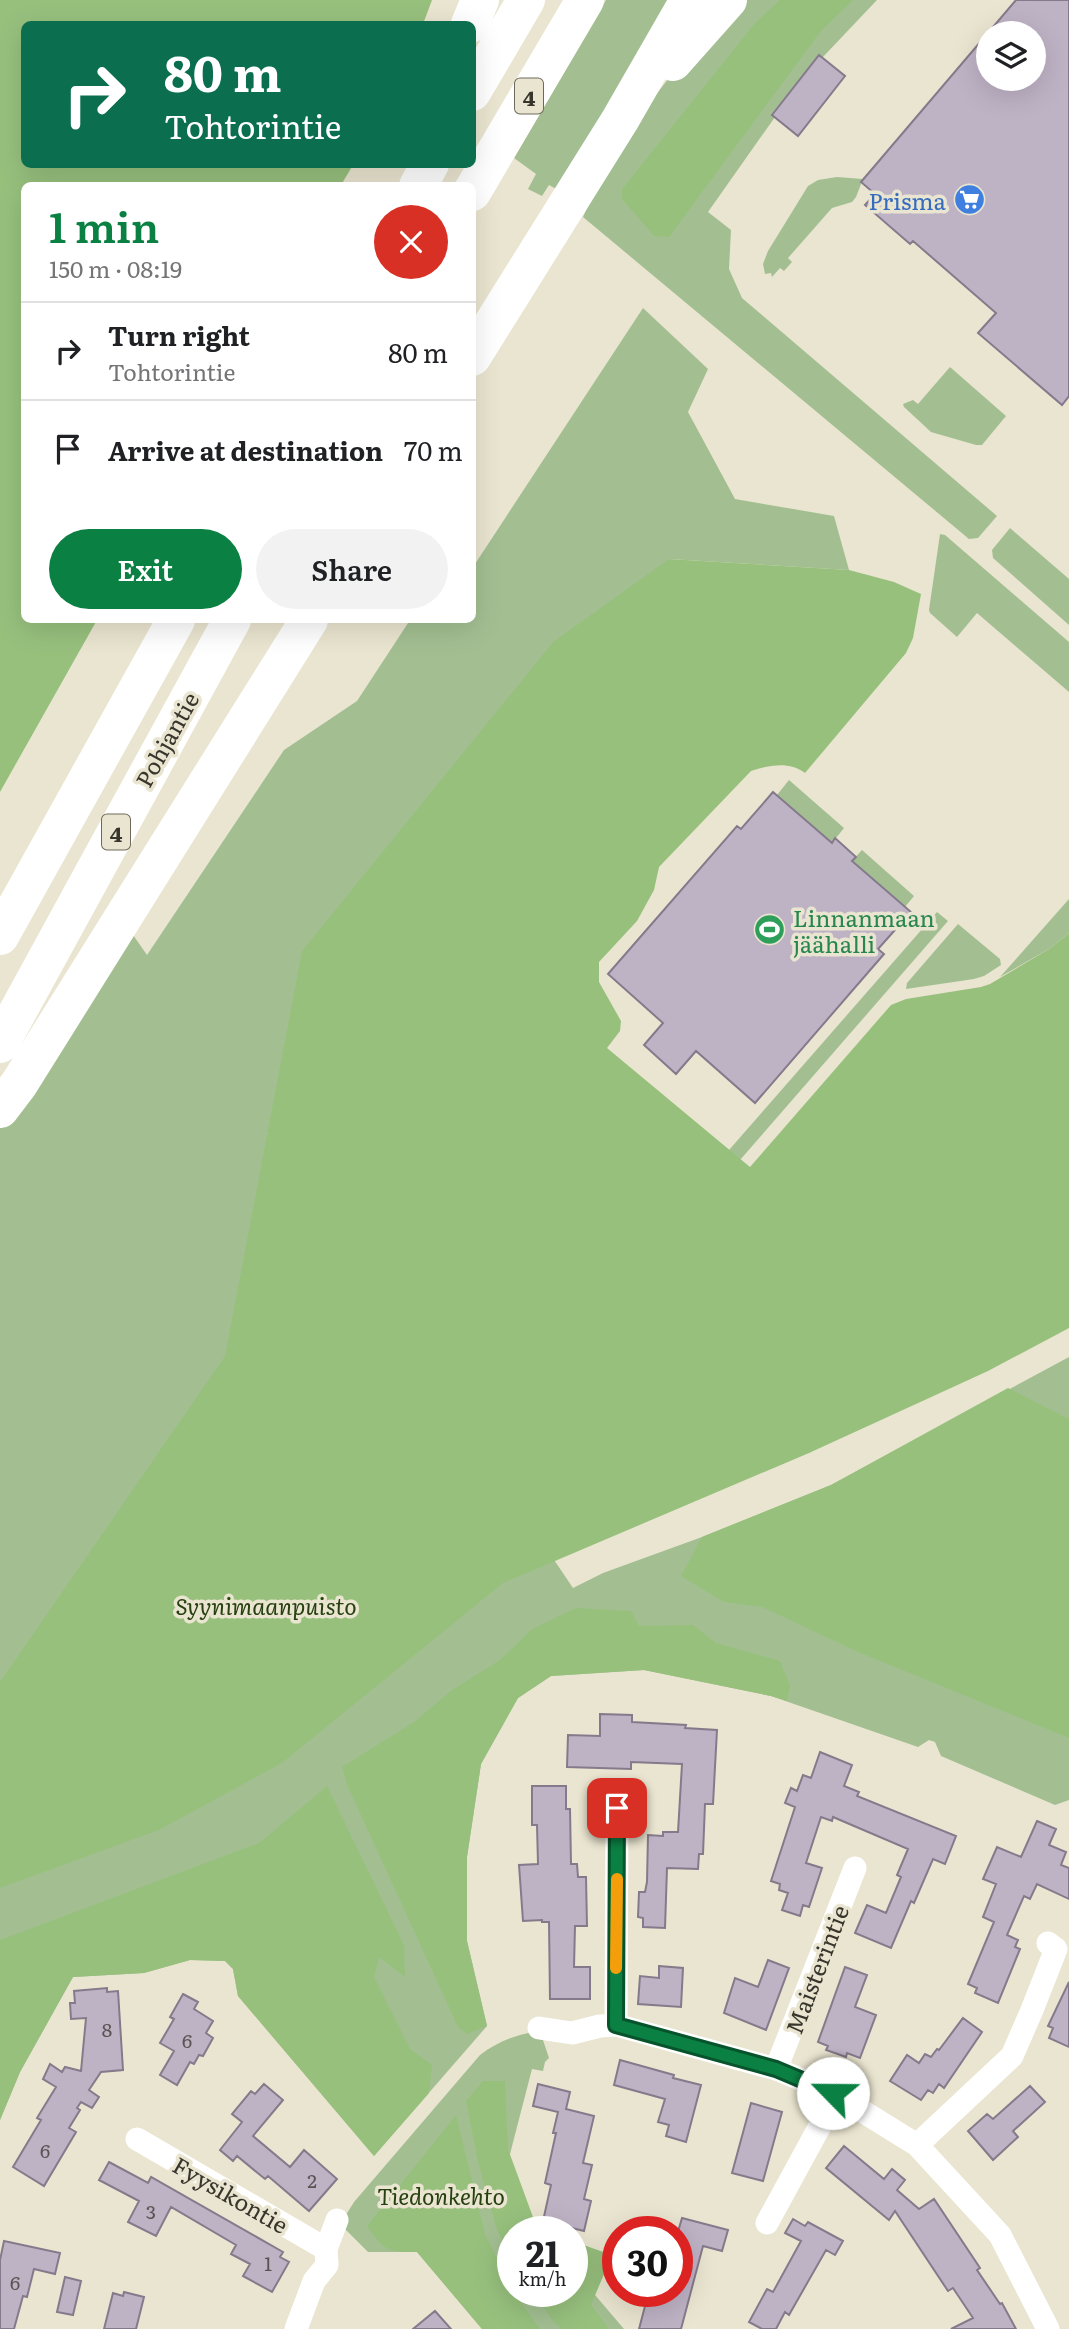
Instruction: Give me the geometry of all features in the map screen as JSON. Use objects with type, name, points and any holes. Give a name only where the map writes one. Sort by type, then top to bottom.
[{"type":"highway","points":[[471,21],[480,0]]},
{"type":"highway","name":"4","points":[[476,85],[526,0]]},
{"type":"highway","name":"4","points":[[476,185],[585,0]]},
{"type":"highway","points":[[476,355],[620,120],[689,0]]},
{"type":"highway","points":[[620,120],[728,0]]},
{"type":"highway","name":"4","points":[[0,936],[174,623]]},
{"type":"highway","name":"Pohjantie","points":[[0,1044],[230,623]]},
{"type":"highway","points":[[0,1109],[19,1084],[307,623]]},
{"type":"highway","points":[[246,720],[331,623]]},
{"type":"street","points":[[616,2025],[617,1808]]},
{"type":"street","name":"Maisterintie","points":[[776,2069],[855,1868]]},
{"type":"street","points":[[917,2145],[1012,2056],[1056,1949],[1048,1943]]},
{"type":"street","points":[[539,2028],[572,2034],[600,2026],[616,2025],[776,2069],[833,2093],[917,2145],[1000,2235],[1048,2329]]},
{"type":"street","points":[[767,2223],[821,2124],[833,2093]]},
{"type":"street","name":"Fyysikontie","points":[[136,2139],[326,2249]]},
{"type":"street","points":[[296,2329],[314,2281],[327,2264],[326,2249],[337,2220]]},
{"type":"green space","points":[[0,0],[432,0],[424,21],[21,21],[21,168],[351,168],[343,182],[21,182],[21,623],[95,623],[0,792]]},
{"type":"green space","points":[[606,0],[673,0],[558,190],[549,185],[542,196],[528,189],[536,174],[514,158]]},
{"type":"green space","points":[[736,0],[877,0],[822,58],[819,56],[772,114],[775,117],[708,212],[731,230],[729,269],[742,298],[997,516],[978,538],[969,539],[583,217],[614,157],[650,102]]},
{"type":"green space","points":[[780,0],[853,0],[821,31],[669,237],[654,236],[622,199],[622,189],[755,23]]},
{"type":"green space","points":[[837,177],[863,179],[856,197],[852,202],[832,208],[788,258],[792,262],[784,271],[780,268],[772,277],[771,273],[765,274],[763,264],[768,251],[808,186],[818,180]]},
{"type":"green space","name":"Syynimaanpuisto","points":[[643,308],[708,369],[688,412],[735,499],[834,516],[849,570],[669,559],[267,1134],[573,1588],[603,1573],[831,1485],[1069,1357],[1069,1800],[1055,1805],[941,1756],[935,1742],[929,1740],[918,1747],[771,1696],[644,1670],[551,1676],[518,1698],[481,1764],[467,1857],[467,1941],[487,2026],[374,2156],[238,1996],[233,1969],[225,1961],[190,1960],[144,1973],[73,1977],[20,2072],[0,2120],[0,1121],[124,922],[147,955],[284,750],[357,701],[408,623],[476,623],[476,562]]},
{"type":"green space","points":[[950,367],[1006,416],[982,445],[931,432],[904,407],[903,404],[913,400],[918,404]]},
{"type":"green space","points":[[1010,528],[1069,579],[1069,625],[993,558],[992,550]]},
{"type":"green space","points":[[940,534],[945,535],[1069,642],[1069,692],[977,613],[957,637],[930,613]]},
{"type":"green space","points":[[669,559],[849,570],[894,582],[921,594],[913,638],[906,653],[805,773],[779,765],[751,771],[659,867],[654,890],[637,921],[599,962],[599,982],[621,1021],[620,1031],[607,1048],[750,1167],[891,1005],[906,999],[990,984],[1049,949],[1069,933],[1069,1328],[988,1371],[809,1453],[503,1583],[282,1763],[159,1830],[0,1888],[0,1682],[225,1356],[302,951],[553,642]]},
{"type":"green space","points":[[789,780],[844,828],[832,843],[777,795]]},
{"type":"green space","points":[[862,850],[914,896],[905,907],[852,861]]},
{"type":"green space","points":[[1069,899],[1069,933],[1049,949],[1000,977]]},
{"type":"green space","points":[[937,912],[948,921],[740,1160],[729,1150]]},
{"type":"green space","points":[[958,924],[1000,959],[1001,965],[974,979],[906,989],[907,983]]},
{"type":"green space","points":[[1008,1388],[1069,1419],[1069,1738],[858,1652],[762,1607],[724,1602],[681,1576],[702,1537],[831,1485]]},
{"type":"green space","points":[[576,1608],[631,1611],[639,1626],[693,1625],[716,1643],[780,1661],[790,1686],[787,1701],[644,1670],[551,1676],[518,1698],[481,1764],[467,1857],[467,1941],[487,2026],[467,2034],[458,2027],[348,1787],[342,1767],[414,1722],[452,1690],[500,1660],[532,1629]]},
{"type":"green space","points":[[327,1786],[404,1945],[405,1977],[379,1957],[374,1977],[410,2049],[432,2065],[429,2093],[374,2156],[238,1996],[233,1969],[225,1961],[190,1960],[144,1973],[73,1977],[20,2072],[0,2120],[0,1940],[259,1843]]},
{"type":"green space","name":"Tiedonkehto","points":[[533,2032],[541,2034],[549,2058],[543,2071],[532,2069],[502,2185],[529,2216],[497,2216],[497,2307],[588,2307],[588,2287],[602,2303],[602,2307],[605,2307],[624,2329],[482,2329],[417,2252],[368,2252],[342,2226],[354,2202],[480,2055],[505,2040]]},
{"type":"green space","points":[[483,2081],[505,2081],[508,2149],[533,2216],[497,2216],[497,2230],[478,2162],[466,2101]]},
{"type":"green space","points":[[456,2115],[485,2234],[497,2258],[497,2307],[524,2307],[540,2329],[482,2329],[417,2252],[388,2248],[378,2241],[367,2226]]},
{"type":"green space","points":[[588,2247],[602,2252],[602,2279],[591,2305],[609,2329],[562,2329],[544,2307],[588,2307]]},
{"type":"building","name":"Prisma","points":[[1016,0],[1069,0],[1069,396],[1062,405],[978,333],[996,313],[913,241],[910,244],[865,205],[875,194],[861,182],[976,47],[976,91],[1046,91],[1046,21],[998,21]]},
{"type":"building","points":[[819,55],[845,76],[798,136],[772,115]]},
{"type":"building","name":"Linnanmaan jäähalli","points":[[773,792],[832,843],[835,838],[856,857],[852,861],[911,912],[878,949],[884,954],[755,1103],[696,1051],[676,1074],[644,1045],[663,1023],[608,974],[737,826],[741,829]]},
{"type":"building","points":[[600,1714],[632,1715],[632,1722],[717,1730],[713,1804],[705,1804],[703,1854],[699,1854],[698,1869],[667,1868],[665,1928],[643,1927],[643,1918],[638,1917],[639,1892],[645,1892],[647,1882],[648,1835],[663,1836],[663,1832],[678,1832],[682,1764],[631,1762],[631,1769],[567,1767],[568,1735],[600,1736]]},
{"type":"building","points":[[820,1752],[852,1765],[844,1786],[859,1792],[857,1796],[956,1836],[945,1864],[933,1859],[891,1948],[855,1933],[867,1905],[886,1913],[901,1877],[897,1875],[908,1849],[833,1817],[832,1821],[821,1817],[806,1863],[822,1868],[809,1907],[803,1905],[800,1916],[782,1910],[788,1893],[779,1890],[780,1884],[771,1881],[795,1807],[785,1803],[791,1788],[797,1791],[803,1775],[811,1778]]},
{"type":"building","points":[[532,1786],[566,1786],[566,1809],[570,1809],[571,1864],[577,1864],[578,1877],[586,1877],[587,1926],[575,1926],[574,1967],[590,1967],[590,1999],[550,1999],[549,1922],[523,1921],[519,1865],[538,1864],[537,1825],[532,1825]]},
{"type":"building","points":[[1037,1821],[1056,1829],[1049,1845],[1066,1852],[1061,1865],[1069,1868],[1069,1899],[1037,1884],[1030,1899],[1024,1896],[1007,1935],[1018,1940],[1015,1947],[1020,1949],[998,2003],[975,1993],[977,1988],[968,1984],[994,1922],[983,1917],[996,1884],[983,1879],[997,1847],[1021,1857]]},
{"type":"building","points":[[768,1960],[789,1968],[766,2030],[724,2013],[735,1978],[758,1987]]},
{"type":"building","points":[[659,1966],[683,1968],[681,2007],[638,2004],[640,1976],[659,1978]]},
{"type":"building","points":[[845,1967],[867,1975],[855,2007],[876,2015],[860,2058],[847,2053],[846,2057],[826,2050],[828,2046],[818,2042]]},
{"type":"building","points":[[1069,1982],[1069,2047],[1049,2038],[1053,2028],[1048,2026]]},
{"type":"building","points":[[107,1988],[107,1992],[118,1991],[123,2070],[101,2072],[89,2090],[99,2097],[92,2108],[81,2102],[77,2108],[80,2110],[69,2128],[76,2132],[44,2186],[13,2167],[41,2120],[37,2118],[56,2087],[43,2079],[50,2064],[62,2072],[65,2067],[81,2071],[86,2018],[71,2019],[70,2003],[75,2003],[74,1991]]},
{"type":"building","points":[[183,1994],[198,2002],[194,2009],[213,2021],[206,2033],[213,2038],[203,2056],[199,2055],[194,2064],[190,2062],[177,2085],[160,2075],[174,2051],[160,2043],[174,2019],[170,2017]]},
{"type":"building","points":[[963,2018],[982,2032],[944,2088],[939,2084],[933,2093],[928,2090],[921,2100],[890,2081],[907,2055],[919,2063],[925,2054],[931,2057]]},
{"type":"building","points":[[620,2060],[701,2085],[686,2142],[666,2136],[669,2125],[658,2122],[665,2099],[614,2085]]},
{"type":"building","points":[[264,2084],[283,2100],[253,2136],[290,2167],[304,2150],[337,2179],[309,2211],[268,2176],[265,2179],[237,2156],[233,2161],[220,2150],[242,2122],[232,2114],[251,2091],[255,2094]]},
{"type":"building","points":[[538,2084],[570,2092],[566,2109],[594,2116],[583,2163],[592,2165],[584,2199],[591,2201],[588,2216],[544,2216],[551,2185],[545,2183],[558,2112],[533,2106]]},
{"type":"building","points":[[1030,2086],[1045,2102],[1013,2131],[1018,2137],[993,2160],[968,2131],[987,2114],[993,2119]]},
{"type":"building","points":[[751,2103],[782,2112],[763,2181],[732,2173]]},
{"type":"building","points":[[844,2146],[884,2179],[892,2169],[905,2180],[897,2190],[919,2209],[934,2199],[1016,2329],[951,2329],[973,2318],[953,2288],[948,2291],[895,2211],[889,2220],[826,2168]]},
{"type":"building","points":[[109,2162],[148,2183],[151,2177],[283,2252],[280,2257],[289,2262],[272,2292],[243,2276],[250,2264],[231,2254],[236,2245],[171,2207],[156,2236],[128,2222],[139,2201],[99,2180]]},
{"type":"building","points":[[793,2219],[805,2226],[808,2222],[843,2241],[835,2255],[826,2250],[789,2315],[785,2312],[776,2329],[762,2329],[749,2322],[767,2289],[773,2292],[801,2241],[785,2233]]},
{"type":"building","points":[[693,2221],[728,2230],[722,2251],[703,2246],[693,2284]]},
{"type":"building","points":[[4,2241],[60,2253],[55,2274],[34,2269],[27,2297],[23,2296],[14,2329],[0,2329],[0,2260]]},
{"type":"building","points":[[65,2277],[81,2281],[73,2315],[57,2312]]},
{"type":"building","points":[[124,2292],[144,2297],[136,2329],[104,2329],[113,2293],[123,2296]]},
{"type":"building","points":[[645,2307],[687,2307],[681,2329],[639,2329]]},
{"type":"building","points":[[435,2311],[451,2329],[413,2329]]},
{"type":"slow traffic","points":[[616,1968],[617,1879]]},
{"type":"place","name":"Prisma","points":[[969,200]]},
{"type":"place","name":"Linnanmaan jäähalli","points":[[770,930]]},
{"type":"route","points":[[617,1808],[616,2025],[776,2069],[833,2093]]}]
